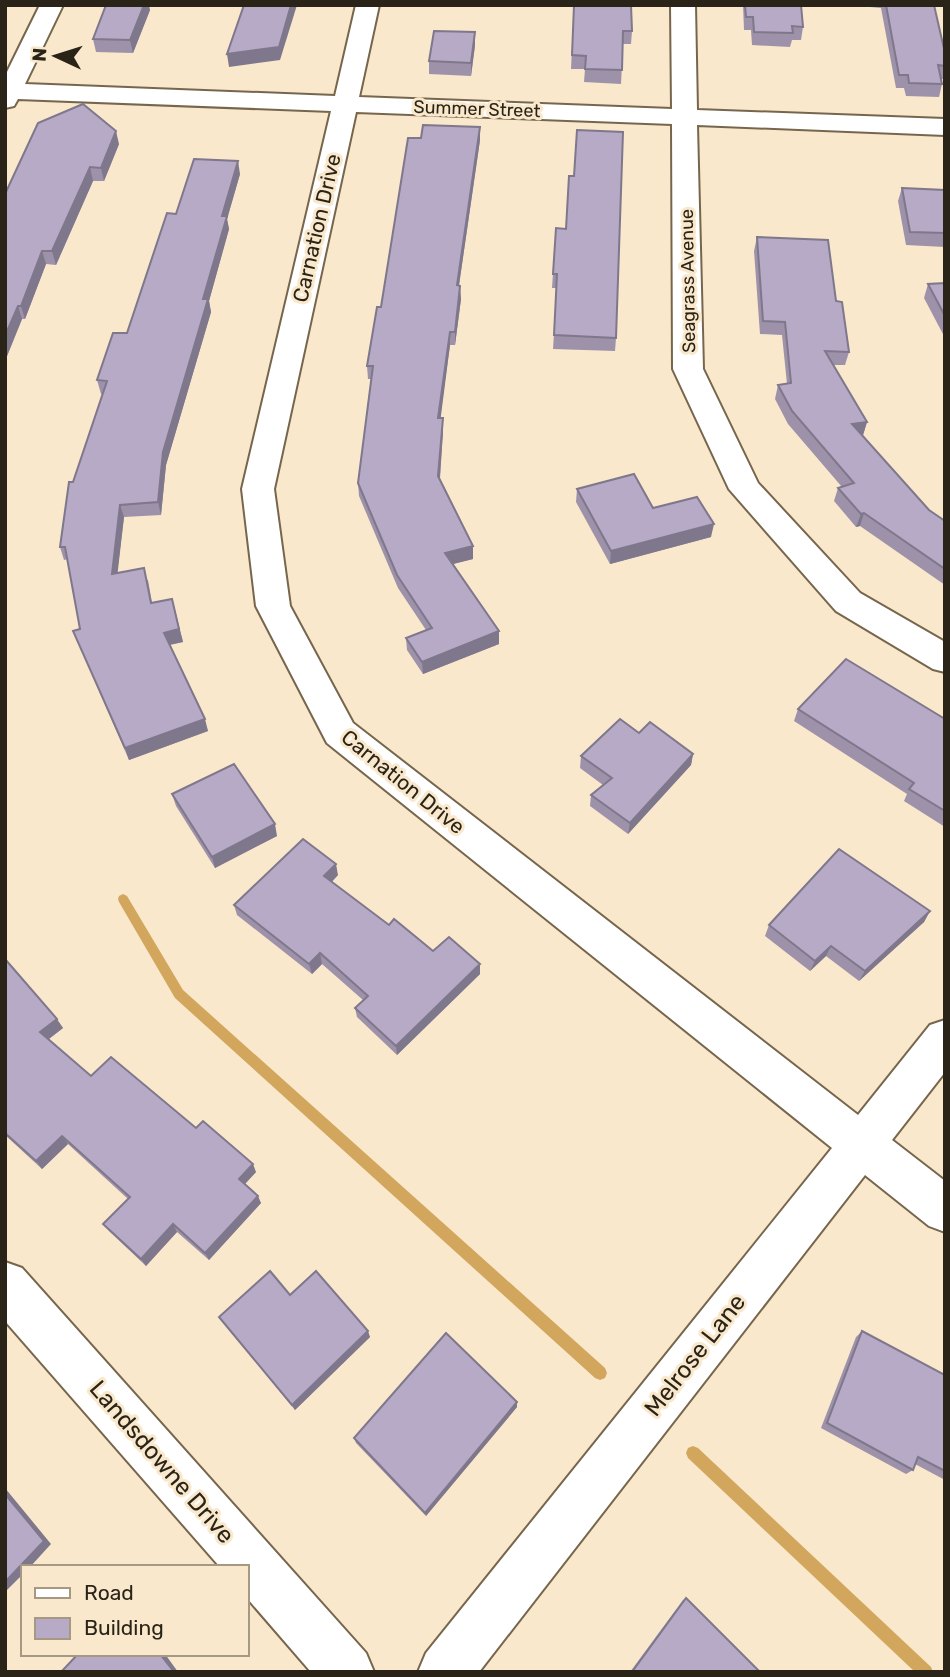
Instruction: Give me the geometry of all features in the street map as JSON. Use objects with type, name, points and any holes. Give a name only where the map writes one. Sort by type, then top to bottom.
[{"type":"street","points":[[8,96],[52,5]]},
{"type":"street","name":"Carnation Drive","points":[[369,5],[258,489],[273,607],[340,733],[945,1210]]},
{"type":"street","name":"Seagrass Avenue","points":[[683,5],[688,369],[745,489],[848,602],[945,659]]},
{"type":"street","name":"Summer Street","points":[[8,96],[345,104],[945,127]]},
{"type":"street","name":"Melrose Lane","points":[[445,1672],[945,1039]]},
{"type":"street","name":"Landsdowne Drive","points":[[5,1284],[347,1672]]},
{"type":"building","points":[[106,5],[144,5],[130,40],[93,39]]},
{"type":"building","points":[[244,5],[291,5],[279,47],[227,54]]},
{"type":"building","points":[[574,5],[631,5],[632,31],[623,31],[622,70],[585,69],[586,56],[572,55]]},
{"type":"building","points":[[745,5],[801,5],[803,27],[792,26],[793,33],[754,32],[753,17],[746,17]]},
{"type":"building","points":[[886,5],[934,5],[945,53],[945,66],[938,65],[942,84],[909,83],[908,75],[899,75]]},
{"type":"building","points":[[434,31],[475,32],[471,63],[429,61]]},
{"type":"building","points":[[83,104],[116,131],[101,168],[90,167],[52,251],[42,251],[21,306],[18,306],[5,336],[5,194],[38,123]]},
{"type":"building","points":[[423,125],[480,127],[457,285],[460,286],[455,332],[450,332],[438,418],[443,418],[438,476],[473,546],[445,553],[499,631],[422,662],[406,638],[432,628],[397,575],[358,483],[373,366],[367,366],[377,307],[381,307],[408,138],[421,138]]},
{"type":"building","points":[[577,130],[623,132],[616,338],[554,335],[557,274],[553,274],[556,228],[566,229],[569,176],[574,176]]},
{"type":"building","points":[[194,159],[238,161],[222,216],[227,216],[203,299],[208,299],[163,452],[158,502],[120,505],[112,574],[144,568],[151,603],[172,599],[179,629],[164,633],[205,719],[125,748],[73,631],[80,629],[65,547],[60,547],[69,482],[73,482],[107,381],[97,380],[113,333],[127,333],[167,213],[176,214]]},
{"type":"building","points":[[902,188],[945,190],[945,233],[910,232]]},
{"type":"building","points":[[757,237],[828,240],[836,301],[842,302],[849,352],[825,351],[867,422],[852,424],[929,510],[945,521],[945,569],[864,513],[861,514],[838,488],[854,483],[792,411],[778,385],[791,383],[785,322],[763,321]]},
{"type":"building","points":[[945,283],[945,316],[928,284]]},
{"type":"building","points":[[634,474],[653,508],[697,497],[714,524],[611,551],[577,489]]},
{"type":"building","points":[[846,659],[945,719],[945,811],[909,789],[914,783],[798,709]]},
{"type":"building","points":[[620,719],[639,733],[650,722],[693,754],[630,823],[591,795],[612,778],[581,756]]},
{"type":"building","points":[[234,764],[275,824],[212,857],[172,794]]},
{"type":"building","points":[[303,839],[336,864],[324,876],[389,925],[394,919],[433,951],[449,937],[480,964],[396,1046],[355,1008],[368,996],[320,953],[309,964],[234,905]]},
{"type":"building","points":[[839,849],[930,911],[865,971],[831,946],[815,961],[769,925]]},
{"type":"building","points":[[5,959],[57,1019],[40,1032],[91,1076],[111,1057],[196,1128],[203,1121],[253,1164],[239,1179],[258,1196],[205,1253],[173,1224],[141,1259],[103,1224],[130,1197],[62,1136],[36,1161],[5,1133]]},
{"type":"building","points":[[270,1271],[290,1295],[316,1271],[368,1331],[292,1405],[219,1317]]},
{"type":"building","points":[[862,1331],[945,1375],[945,1471],[918,1457],[913,1470],[827,1423]]},
{"type":"building","points":[[446,1333],[517,1402],[425,1513],[354,1438]]},
{"type":"building","points":[[5,1494],[44,1541],[5,1582]]},
{"type":"building","points":[[686,1598],[760,1672],[632,1672]]},
{"type":"building","points":[[76,1656],[162,1656],[174,1672],[61,1672]]},
{"type":"waterway","points":[[123,899],[179,994],[600,1373]]},
{"type":"waterway","points":[[693,1453],[926,1672]]}]
